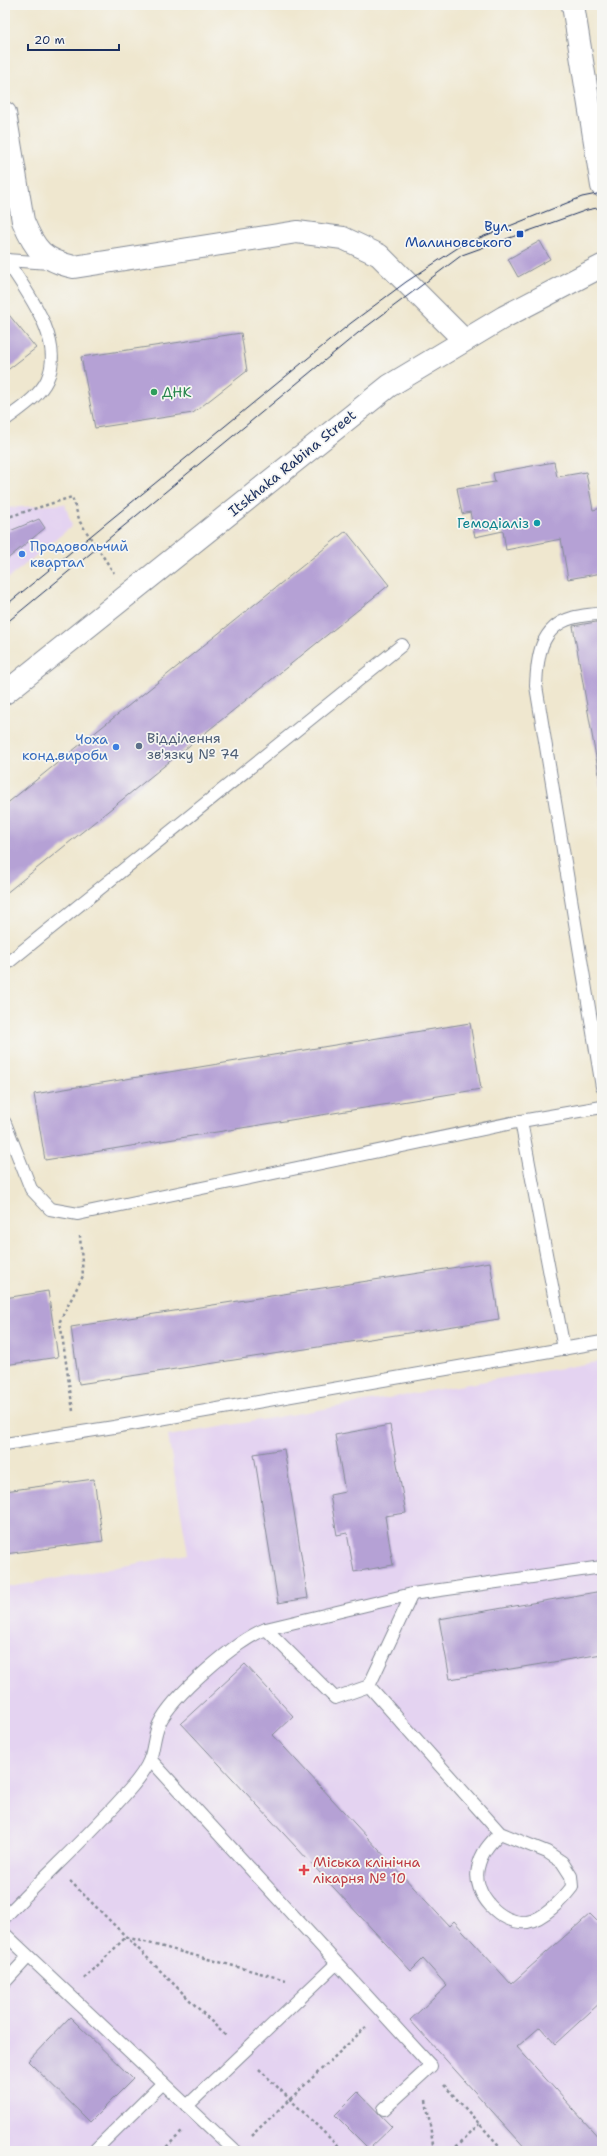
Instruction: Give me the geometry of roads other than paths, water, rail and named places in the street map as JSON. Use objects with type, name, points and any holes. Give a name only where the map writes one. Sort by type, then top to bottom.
[{"type":"street","points":[[573,5],[602,186]]},
{"type":"street","points":[[5,113],[23,220],[30,237],[48,257],[74,267],[297,232],[343,238],[379,255],[464,340]]},
{"type":"street","name":"Itskhaka Rabina Street","points":[[5,693],[389,386],[464,340],[602,266]]},
{"type":"lane","points":[[5,420],[34,396],[47,380],[52,361],[49,337],[38,311],[6,259],[48,257]]},
{"type":"lane","points":[[602,613],[570,618],[552,629],[541,643],[537,662],[536,686],[602,1087]]},
{"type":"lane","points":[[5,965],[402,644]]},
{"type":"lane","points":[[5,1123],[31,1189],[50,1209],[78,1214],[521,1121],[602,1107]]},
{"type":"lane","points":[[521,1121],[564,1349]]},
{"type":"lane","points":[[5,1444],[77,1433],[602,1342]]},
{"type":"lane","points":[[5,1917],[130,1789],[150,1759],[160,1724],[168,1709],[179,1696],[241,1641],[266,1628],[412,1594],[602,1567]]},
{"type":"lane","points":[[266,1628],[335,1698],[369,1686],[412,1594]]},
{"type":"lane","points":[[369,1686],[500,1833],[547,1852],[562,1862],[571,1876],[572,1887],[540,1917],[527,1922],[515,1921],[503,1917],[483,1895],[478,1883],[477,1870],[481,1856],[488,1845],[500,1833]]},
{"type":"lane","points":[[150,1759],[336,1964],[431,2066],[384,2110]]},
{"type":"lane","points":[[5,1934],[67,1995],[163,2083],[234,2151]]},
{"type":"lane","points":[[5,1982],[28,1957]]},
{"type":"lane","points":[[187,2106],[336,1964]]},
{"type":"lane","points":[[96,2149],[163,2083]]},
{"type":"tram line","points":[[5,606],[351,323],[406,282],[462,245],[582,197],[602,193]]},
{"type":"tram line","points":[[5,624],[358,333],[462,255],[587,210],[602,207]]},
{"type":"place","name":"Вул. Малиновського","points":[[520,234]]},
{"type":"place","name":"ДНК","points":[[154,392]]},
{"type":"place","name":"Гемодіаліз","points":[[537,523]]},
{"type":"place","name":"Продовольчий квартал","points":[[22,554]]},
{"type":"place","name":"Відділення зв'язку № 74","points":[[139,746]]},
{"type":"place","name":"Чоха конд.вироби","points":[[116,747]]},
{"type":"place","name":"Міська клінічна лікарня № 10","points":[[304,1870]]}]
